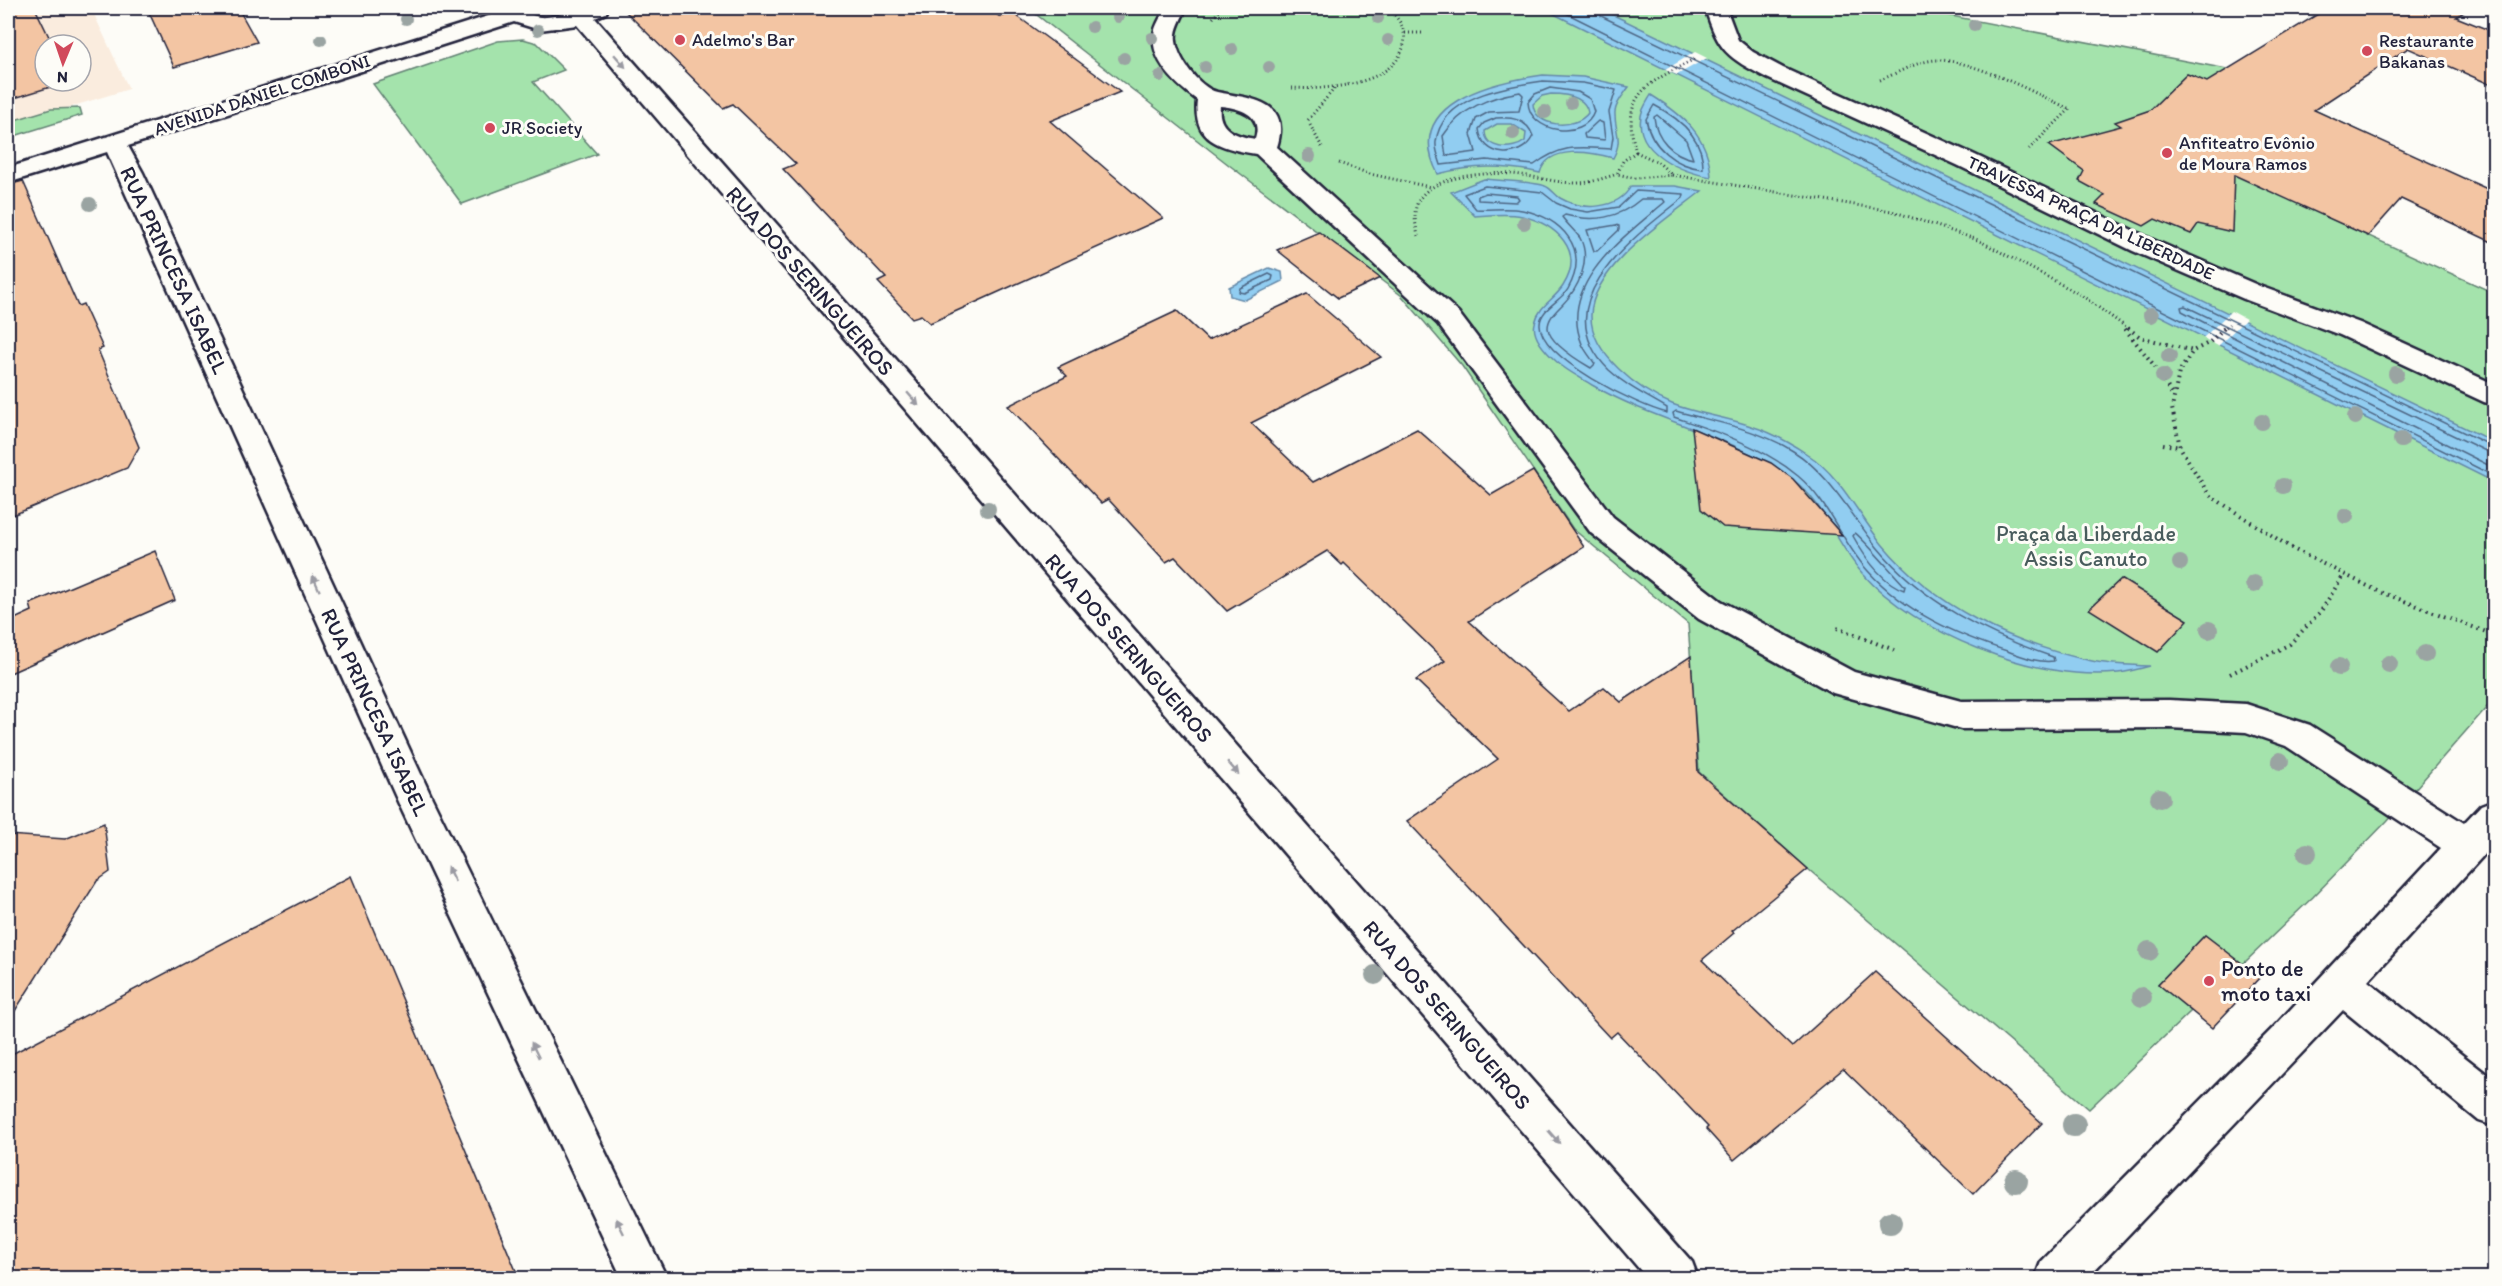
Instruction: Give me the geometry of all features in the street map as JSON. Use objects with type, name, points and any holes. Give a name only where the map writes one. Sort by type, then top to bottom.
[{"type":"street","points":[[1175,8],[1165,35],[1169,54],[1180,74],[1209,98],[1207,118],[1212,128],[1240,144],[1264,148],[1448,318],[1602,525],[1710,610],[1845,683],[1961,716],[2169,714],[2246,718],[2298,735],[2469,846]]},
{"type":"street","name":"TRAVESSA PRAÇA DA LIBERDADE","points":[[1716,8],[1730,44],[1753,61],[2152,249],[2253,293],[2350,329],[2494,395]]},
{"type":"street","points":[[514,11],[536,22],[551,23],[590,12]]},
{"type":"street","name":"AVENIDA DANIEL COMBONI","points":[[8,176],[514,11]]},
{"type":"street","name":"RUA DOS SERINGUEIROS","points":[[590,12],[1676,1278]]},
{"type":"street","name":"RUA PRINCESA ISABEL","points":[[114,142],[136,184],[417,804],[645,1278]]},
{"type":"street","points":[[2057,1278],[2341,984],[2494,816]]},
{"type":"street","points":[[2341,984],[2494,1106]]},
{"type":"path","points":[[1212,19],[1219,8]]},
{"type":"path","points":[[1387,8],[1397,15]]},
{"type":"path","points":[[1291,88],[1335,88],[1368,79],[1391,66],[1403,49],[1405,33],[1396,8]]},
{"type":"path","points":[[1405,33],[1422,33]]},
{"type":"path","points":[[1672,175],[1658,162],[1636,152],[1630,137],[1631,108],[1640,91],[1700,56]]},
{"type":"path","points":[[1877,80],[1923,62],[1940,60],[1962,63],[2070,109],[1999,176]]},
{"type":"path","points":[[1323,148],[1308,121],[1335,88]]},
{"type":"path","points":[[1617,174],[1623,161],[1636,152]]},
{"type":"path","points":[[1338,163],[1370,174],[1430,187],[1473,175],[1514,174],[1587,183],[1617,174],[1635,178],[1672,175],[1764,192],[1892,210],[1978,240],[2030,266],[2081,295],[2140,337],[2193,351]]},
{"type":"path","points":[[1418,240],[1416,222],[1418,202],[1430,187]]},
{"type":"path","points":[[2022,270],[2030,266]]},
{"type":"path","points":[[2231,322],[2210,342],[2193,351],[2179,372],[2172,408],[2180,447],[2208,495],[2293,549],[2378,591],[2494,635]]},
{"type":"path","points":[[2121,324],[2153,364],[2174,396]]},
{"type":"path","points":[[2163,444],[2180,447]]},
{"type":"path","points":[[2219,677],[2265,658],[2290,644],[2321,611],[2344,574]]},
{"type":"path","points":[[1834,626],[1899,652]]},
{"type":"shaded area","points":[[8,8],[91,8],[129,89],[8,126]]},
{"type":"green space","name":"Praça da Liberdade Assis Canuto","points":[[1028,8],[1910,8],[2227,69],[2379,140],[2314,211],[2494,293],[2494,699],[2387,821],[2243,964],[2205,935],[2158,984],[2191,1011],[2089,1109],[1808,869],[1699,772],[1688,624],[1573,529],[1462,366],[1402,296]]},
{"type":"green space","name":"JR Society","points":[[523,39],[537,43],[564,70],[533,82],[597,154],[462,204],[373,84],[498,41]]},
{"type":"green space","points":[[80,108],[82,115],[8,138],[8,122],[51,109]]},
{"type":"water","points":[[1542,8],[1599,8],[2494,442],[2494,482]]},
{"type":"water","points":[[1543,75],[1583,77],[1629,87],[1620,98],[1615,112],[1618,145],[1613,158],[1572,152],[1552,158],[1540,173],[1515,168],[1489,167],[1464,168],[1438,174],[1430,150],[1432,130],[1442,113],[1458,100],[1478,91],[1522,78]],"holes":[[[1551,94],[1574,97],[1583,103],[1588,113],[1566,124],[1556,124],[1540,118],[1533,104],[1542,96]],[[1497,124],[1512,124],[1526,133],[1525,141],[1507,147],[1494,145],[1486,137],[1485,131]]]},
{"type":"water","points":[[1651,95],[1674,110],[1700,138],[1709,163],[1711,177],[1687,171],[1675,165],[1653,150],[1645,140],[1641,129],[1641,116]]},
{"type":"water","points":[[1484,179],[1540,185],[1547,187],[1569,202],[1589,206],[1609,204],[1618,200],[1631,186],[1675,186],[1702,191],[1634,245],[1604,279],[1595,297],[1591,315],[1593,329],[1599,344],[1619,369],[1646,390],[1672,404],[1758,428],[1807,454],[1839,484],[1882,544],[1903,566],[1950,604],[1977,620],[2062,654],[2106,663],[2150,666],[2118,673],[2086,674],[2052,670],[1980,649],[1945,634],[1913,616],[1885,595],[1862,573],[1822,512],[1792,479],[1745,451],[1617,398],[1565,368],[1545,349],[1535,334],[1534,328],[1543,307],[1563,286],[1569,273],[1571,261],[1569,250],[1564,240],[1546,225],[1516,215],[1475,216],[1451,192]]},
{"type":"water","points":[[1269,268],[1282,272],[1283,281],[1245,300],[1230,296],[1229,287]]},
{"type":"pier","points":[[1695,52],[1707,58],[1677,75],[1665,70]]},
{"type":"pier","points":[[2231,311],[2246,319],[2218,346],[2203,338]]},
{"type":"building","points":[[8,8],[35,8],[47,33],[33,33],[33,92],[8,100]]},
{"type":"building","points":[[147,8],[238,8],[257,42],[174,67]]},
{"type":"building","points":[[622,8],[988,8],[1000,17],[1013,13],[1120,92],[1050,121],[1163,218],[930,323],[921,315],[912,318],[878,282],[886,278],[783,169],[796,164],[733,104],[723,108]]},
{"type":"building","points":[[2314,8],[2470,8],[2456,17],[2494,32],[2494,86],[2408,48],[2314,110],[2494,192],[2494,243],[2401,199],[2368,236],[2234,175],[2232,232],[2198,224],[2191,234],[2155,219],[2144,226],[2096,204],[2105,195],[2079,181],[2084,171],[2049,145],[2121,126],[2115,122],[2150,110],[2187,74],[2207,82],[2323,11]]},
{"type":"building","points":[[23,181],[78,306],[83,304],[103,348],[98,350],[139,447],[127,468],[8,517],[8,185]]},
{"type":"building","points":[[1319,232],[1380,278],[1338,298],[1277,250]]},
{"type":"building","points":[[1307,294],[1381,357],[1251,423],[1313,482],[1417,429],[1491,495],[1533,471],[1584,547],[1469,621],[1569,711],[1604,687],[1621,702],[1691,656],[1698,772],[1808,869],[1732,931],[1734,933],[1702,960],[1792,1047],[1875,972],[2042,1123],[1973,1194],[1843,1069],[1734,1160],[1706,1129],[1708,1127],[1617,1032],[1610,1038],[1407,821],[1498,759],[1416,680],[1445,661],[1344,563],[1342,565],[1327,551],[1227,611],[1175,557],[1166,562],[1108,499],[1101,503],[1008,406],[1067,376],[1058,367],[1177,311],[1208,340]]},
{"type":"building","points":[[1692,428],[1771,463],[1793,479],[1842,535],[1723,527],[1701,509]]},
{"type":"building","points":[[155,551],[175,600],[8,674],[8,622],[32,611],[30,604]]},
{"type":"building","points":[[2121,579],[2188,620],[2158,652],[2089,609]]},
{"type":"building","points":[[104,823],[110,872],[97,881],[8,1022],[8,835],[65,839]]},
{"type":"building","points":[[351,876],[519,1278],[8,1278],[8,1056]]},
{"type":"building","name":"Ponto de moto taxi","points":[[2205,935],[2260,977],[2212,1028],[2158,984]]},
{"type":"place","name":"Adelmo's Bar","points":[[680,40]]},
{"type":"place","name":"Restaurante Bakanas","points":[[2367,51]]},
{"type":"place","name":"JR Society","points":[[490,128]]},
{"type":"place","name":"Anfiteatro Evônio de Moura Ramos","points":[[2167,153]]},
{"type":"place","name":"Ponto de moto taxi","points":[[2209,981]]}]
